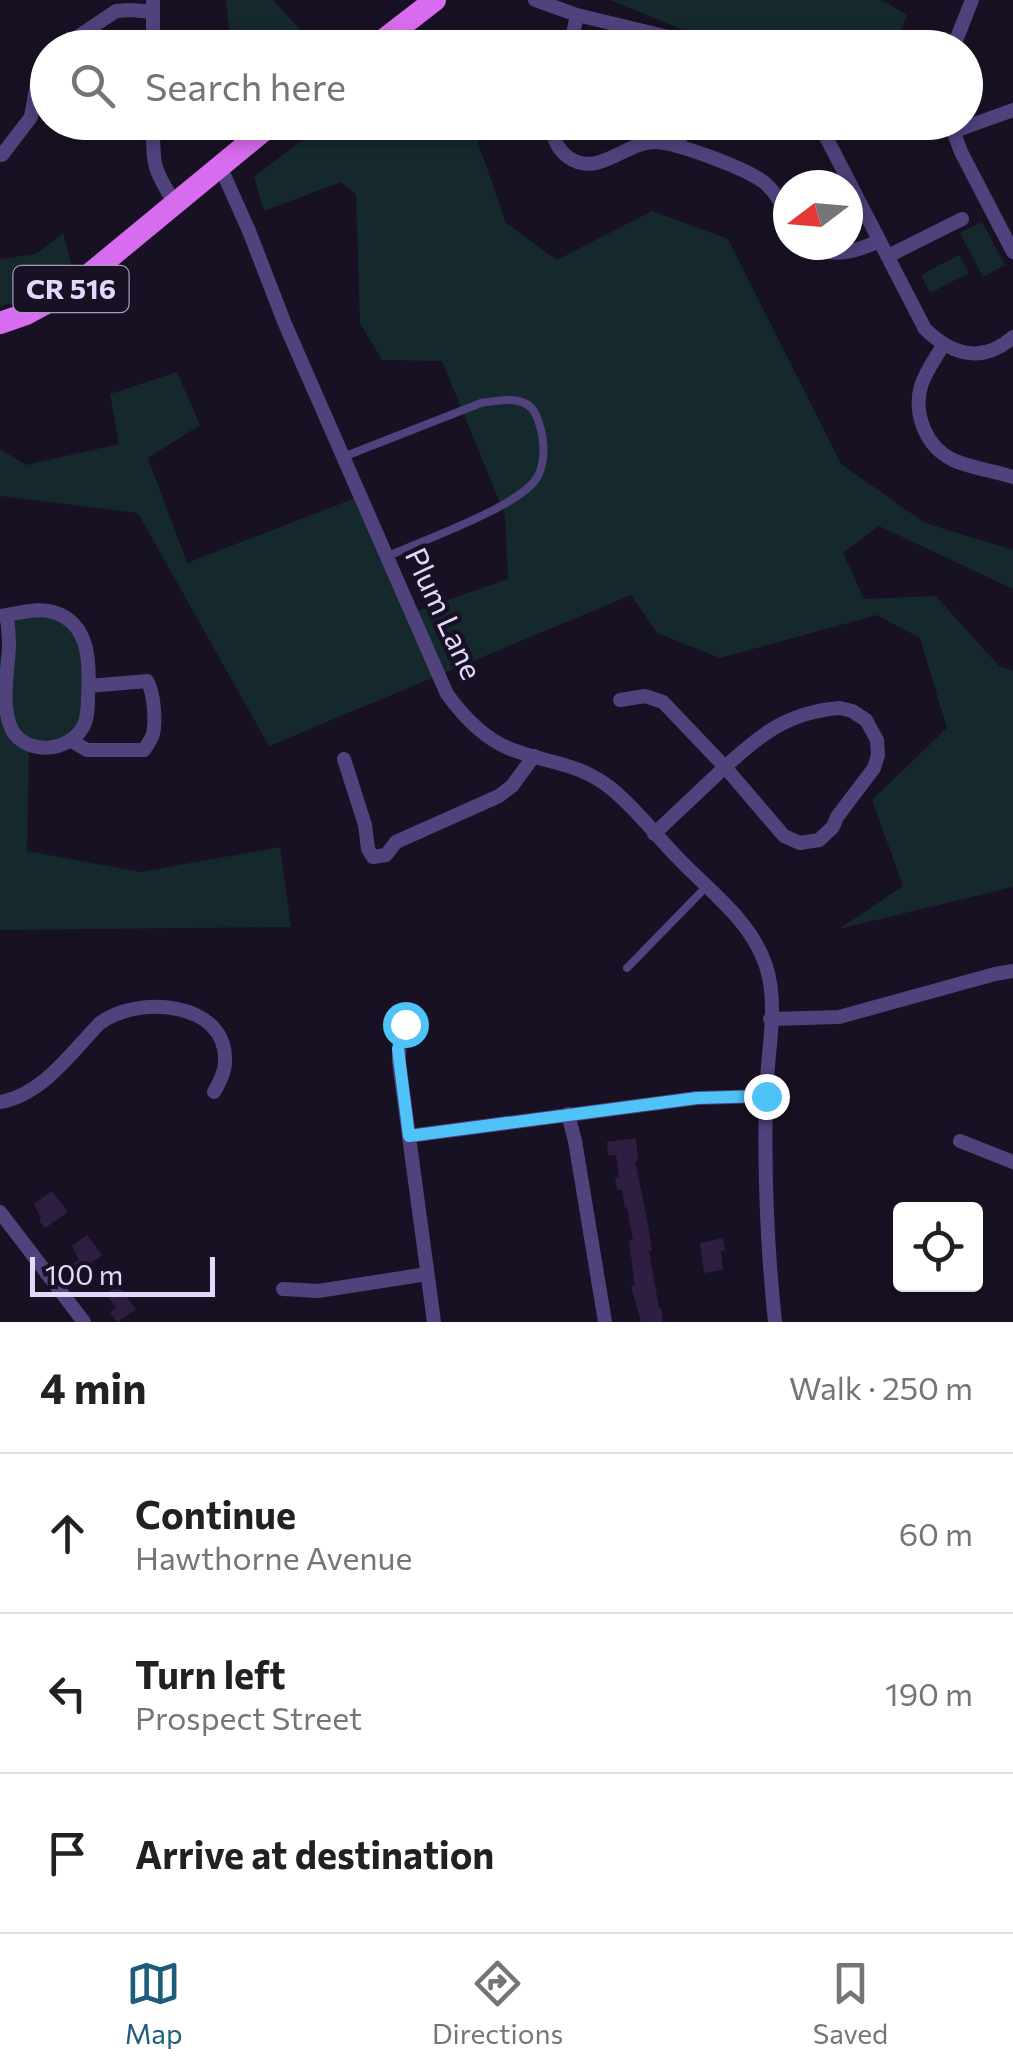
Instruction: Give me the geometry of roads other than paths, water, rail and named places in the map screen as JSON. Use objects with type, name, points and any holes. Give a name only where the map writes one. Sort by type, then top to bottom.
[{"type":"main road","points":[[396,30],[435,0]]},
{"type":"main road","name":"CR 516","points":[[0,323],[69,291],[252,140]]},
{"type":"street","points":[[535,0],[641,30]]},
{"type":"street","points":[[960,30],[972,0]]},
{"type":"street","points":[[88,30],[116,11],[153,6]]},
{"type":"street","points":[[574,30],[577,15]]},
{"type":"street","points":[[983,118],[1013,110]]},
{"type":"street","points":[[2,155],[30,118]]},
{"type":"street","points":[[153,140],[154,166],[175,203]]},
{"type":"street","points":[[555,140],[574,161],[585,164],[604,161],[641,144],[677,146],[759,178],[773,192]]},
{"type":"street","points":[[677,146],[679,140]]},
{"type":"street","points":[[827,140],[926,329],[958,352],[996,349],[1013,337]]},
{"type":"street","points":[[957,140],[1013,252]]},
{"type":"street","name":"Plum Lane","points":[[220,166],[441,685],[459,711],[481,732],[501,744],[570,765],[618,794],[739,919],[759,948],[769,979],[766,1238],[775,1322]]},
{"type":"street","points":[[888,256],[962,219]]},
{"type":"street","points":[[863,248],[879,241]]},
{"type":"street","points":[[944,345],[920,391],[920,415],[928,438],[954,461],[1013,477]]},
{"type":"street","points":[[34,610],[68,619],[84,640],[90,663],[89,686],[84,726],[70,740],[53,748],[37,747],[20,739],[12,731],[5,710],[9,648],[4,616],[34,610]]},
{"type":"street","points":[[70,740],[87,750],[144,750],[153,736],[153,692],[147,681],[89,686]]},
{"type":"street","points":[[620,700],[646,696],[662,702],[725,767],[784,836],[800,842],[818,840],[833,828],[874,768],[877,740],[862,716],[840,708],[784,722],[768,730],[725,767],[654,834]]},
{"type":"street","points":[[344,759],[373,857],[386,854],[396,842],[499,796],[512,786],[534,756]]},
{"type":"street","points":[[770,1020],[839,1017],[1013,971]]},
{"type":"street","points":[[0,1102],[15,1100],[32,1090],[99,1024],[132,1008],[185,1010],[214,1030],[225,1062],[214,1092]]},
{"type":"street","points":[[414,1011],[405,1024],[398,1049],[434,1322]]},
{"type":"street","points":[[409,1136],[697,1098],[766,1096]]},
{"type":"street","points":[[568,1114],[605,1322]]},
{"type":"street","points":[[960,1141],[1013,1162]]},
{"type":"street","points":[[0,1212],[84,1322]]},
{"type":"street","points":[[283,1289],[318,1291],[427,1274]]},
{"type":"lane","points":[[342,457],[481,403],[520,401],[533,408],[542,430],[544,456],[537,477],[520,495],[386,557]]},
{"type":"lane","points":[[627,968],[706,887]]}]
